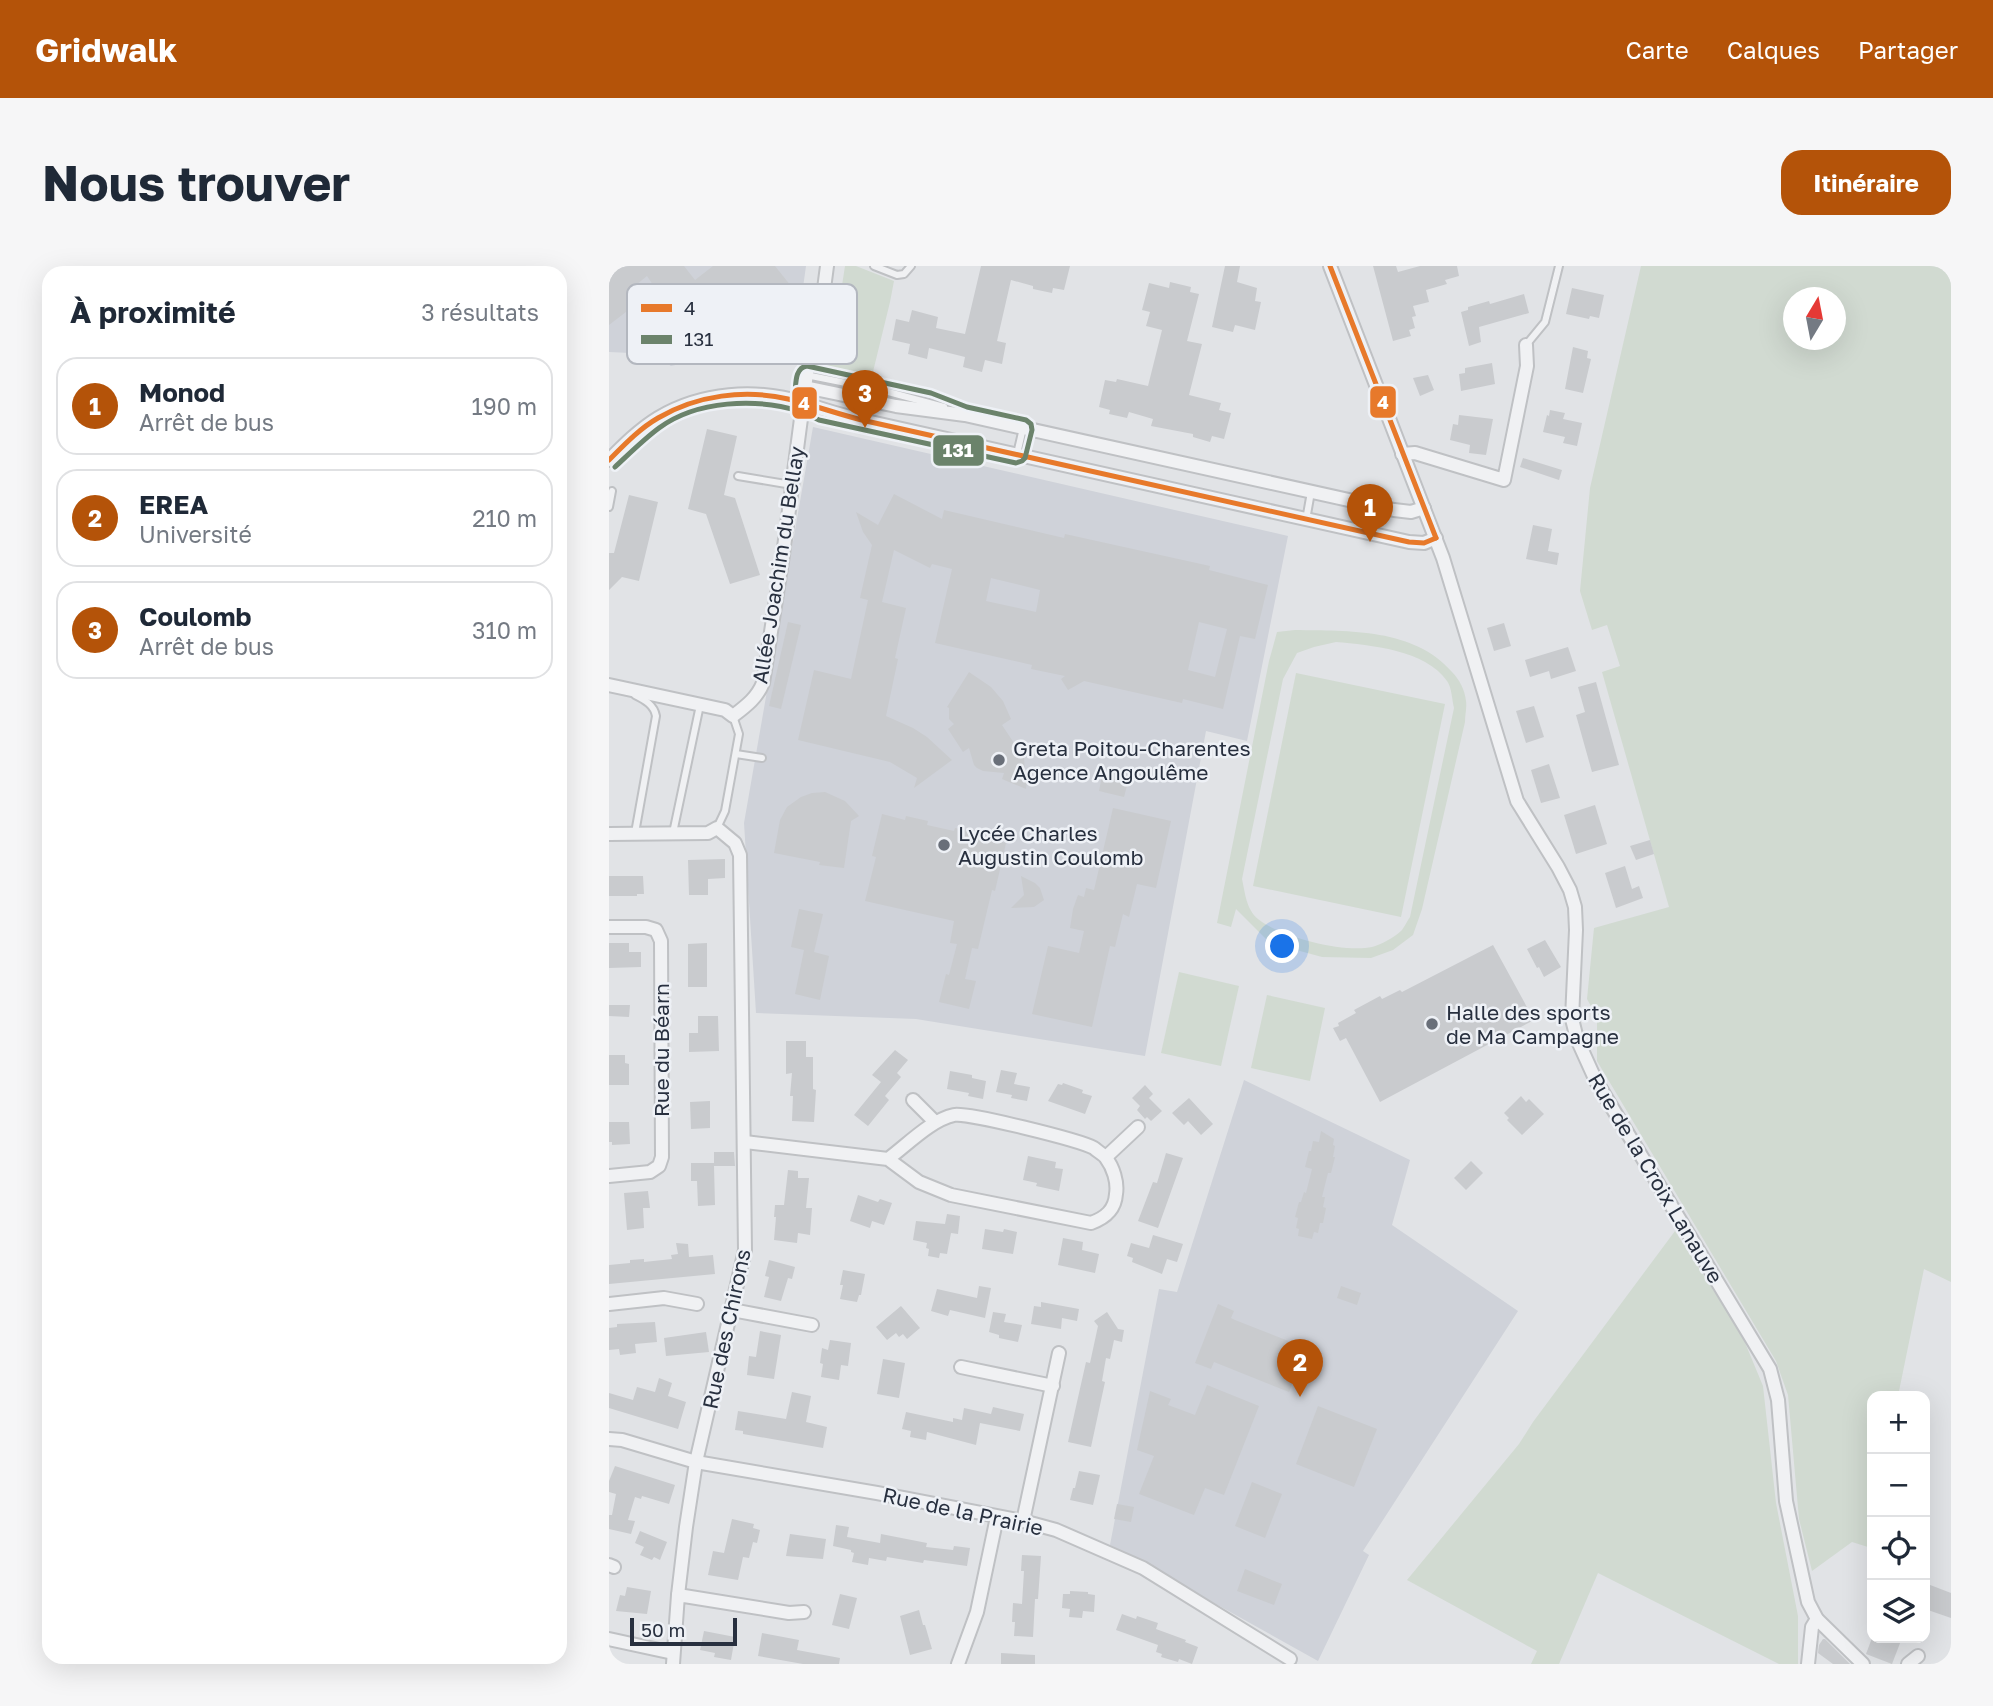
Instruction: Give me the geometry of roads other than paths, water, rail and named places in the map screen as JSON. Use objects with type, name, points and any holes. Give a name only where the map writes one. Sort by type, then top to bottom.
[{"type":"street","name":"Allée Joachim du Bellay","points":[[825,284],[827,266]]},
{"type":"street","name":"Rue de la Croix Lanauve","points":[[1330,266],[1443,558],[1517,801],[1570,891],[1575,907],[1572,1019],[1577,1039],[1596,1081],[1770,1369],[1779,1400],[1786,1501],[1808,1602],[1817,1619]]},
{"type":"street","points":[[1402,454],[1415,453],[1504,480],[1527,366],[1526,345]]},
{"type":"street","name":"Allée Joachim du Bellay","points":[[733,716],[755,697],[763,683],[808,364]]},
{"type":"street","points":[[805,381],[896,406],[965,415],[1394,510],[1411,512],[1424,508]]},
{"type":"street","points":[[609,460],[656,419],[683,405],[715,397],[773,397],[802,403],[821,411],[1409,542],[1424,542],[1436,538]]},
{"type":"street","points":[[615,687],[725,710],[733,716]]},
{"type":"street","points":[[609,834],[708,833],[717,828]]},
{"type":"street","name":"Rue des Chirons","points":[[673,1659],[678,1595],[696,1462],[745,1250],[740,855],[735,843],[717,828]]},
{"type":"street","name":"Rue du Béarn","points":[[609,927],[646,927],[656,930],[661,941],[662,1157],[659,1166],[650,1172],[609,1176]]},
{"type":"street","points":[[913,1100],[935,1122]]},
{"type":"street","points":[[745,1142],[888,1158],[919,1182],[951,1195],[1091,1223],[1104,1219],[1113,1207],[1117,1193],[1115,1178],[1106,1157],[1093,1148],[1061,1136],[957,1114],[935,1122],[888,1158]]},
{"type":"street","points":[[1106,1157],[1138,1127]]},
{"type":"street","points":[[609,1304],[664,1298],[697,1304]]},
{"type":"street","points":[[732,1310],[812,1325]]},
{"type":"street","points":[[1023,1521],[1059,1353]]},
{"type":"street","points":[[961,1367],[1053,1386]]},
{"type":"street","name":"Rue de la Prairie","points":[[609,1439],[622,1440],[696,1462],[1023,1521],[1056,1531],[1143,1568],[1290,1659]]},
{"type":"street","points":[[958,1664],[977,1612],[996,1517]]},
{"type":"street","points":[[678,1595],[789,1613],[804,1612]]},
{"type":"street","points":[[1808,1664],[1812,1627],[1817,1619],[1863,1664]]},
{"type":"street","points":[[609,1639],[673,1659]]},
{"type":"lane","points":[[874,266],[897,275],[904,274],[911,266]]},
{"type":"lane","points":[[1526,345],[1545,322],[1559,266]]},
{"type":"lane","points":[[1017,454],[1023,428]]},
{"type":"lane","points":[[738,476],[792,485]]},
{"type":"lane","points":[[609,507],[612,491]]},
{"type":"lane","points":[[1306,520],[1311,492]]},
{"type":"lane","points":[[615,687],[650,705],[656,716],[635,834]]},
{"type":"lane","points":[[673,834],[700,705]]},
{"type":"lane","points":[[717,828],[725,811],[739,734],[733,716]]},
{"type":"lane","points":[[736,754],[762,758]]},
{"type":"place","name":"Coulomb","points":[[865,428]]},
{"type":"place","name":"Monod","points":[[1370,542]]},
{"type":"place","name":"Greta Poitou-Charentes Agence Angoulême","points":[[999,760]]},
{"type":"place","name":"Lycée Charles Augustin Coulomb","points":[[944,845]]},
{"type":"place","name":"Halle des sports de Ma Campagne","points":[[1432,1024]]},
{"type":"place","name":"EREA","points":[[1300,1397]]}]
